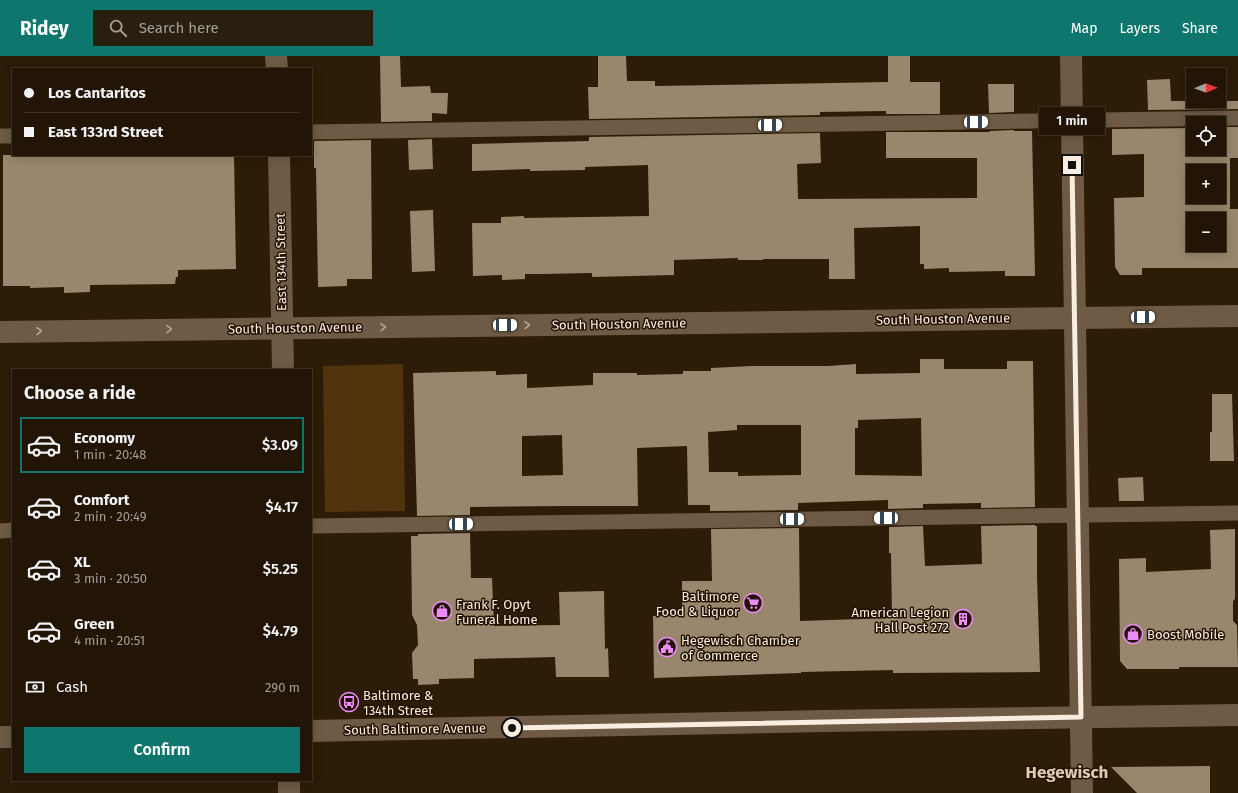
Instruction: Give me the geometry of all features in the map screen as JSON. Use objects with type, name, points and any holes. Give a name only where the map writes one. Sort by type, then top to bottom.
[{"type":"street","points":[[276,56],[277,68]]},
{"type":"street","points":[[1071,56],[1082,793]]},
{"type":"street","name":"East 134th Street","points":[[278,156],[283,369]]},
{"type":"street","name":"South Houston Avenue","points":[[0,332],[1238,316]]},
{"type":"street","name":"South Baltimore Avenue","points":[[312,731],[1238,715]]},
{"type":"street","points":[[0,737],[12,737]]},
{"type":"street","points":[[289,781],[289,793]]},
{"type":"lane","points":[[312,132],[1238,118]]},
{"type":"lane","points":[[0,136],[12,136]]},
{"type":"lane","points":[[312,526],[1238,512]]},
{"type":"lane","points":[[0,531],[12,530]]},
{"type":"shaded area","points":[[403,364],[405,511],[325,512],[323,366]]},
{"type":"building","points":[[380,56],[400,56],[401,87],[430,86],[431,93],[448,93],[447,114],[432,113],[432,121],[381,122]]},
{"type":"building","points":[[598,56],[626,56],[627,81],[655,81],[655,86],[888,82],[888,56],[910,56],[910,82],[940,82],[940,114],[886,114],[886,111],[820,112],[820,115],[589,119],[588,87],[598,87]]},
{"type":"building","points":[[1170,79],[1171,101],[1186,101],[1186,108],[1226,108],[1226,101],[1238,101],[1238,109],[1148,110],[1147,80]]},
{"type":"building","points":[[988,84],[1014,84],[1014,112],[989,113]]},
{"type":"building","points":[[1226,127],[1238,127],[1238,158],[1230,158],[1230,209],[1238,209],[1238,268],[1142,268],[1142,275],[1120,275],[1115,267],[1114,198],[1144,197],[1144,154],[1112,155],[1112,129],[1186,128],[1186,156],[1226,156]]},
{"type":"building","points":[[1014,130],[1032,131],[1035,276],[1005,276],[1005,271],[949,272],[949,268],[924,269],[924,264],[920,264],[920,226],[854,228],[855,279],[829,279],[829,259],[738,260],[738,258],[674,260],[674,275],[592,277],[592,273],[525,274],[525,279],[502,280],[502,275],[473,276],[472,223],[501,223],[501,217],[524,216],[524,218],[649,216],[648,165],[585,167],[585,170],[530,171],[530,169],[472,171],[472,144],[589,141],[589,137],[820,133],[821,163],[797,164],[798,199],[977,198],[977,158],[886,158],[886,132],[990,132]]},
{"type":"building","points":[[432,139],[433,169],[409,170],[408,140]]},
{"type":"building","points":[[371,140],[372,279],[347,279],[347,286],[318,287],[316,168],[314,168],[314,141]]},
{"type":"building","points":[[3,155],[234,156],[236,269],[178,270],[178,277],[176,277],[175,284],[90,285],[90,292],[64,293],[64,287],[30,288],[30,286],[3,286]]},
{"type":"building","points":[[433,210],[435,271],[412,272],[410,211]]},
{"type":"building","points":[[920,359],[944,359],[944,369],[1007,369],[1007,361],[1033,361],[1035,507],[981,508],[981,503],[923,504],[923,508],[888,509],[888,500],[798,503],[798,510],[710,511],[710,505],[688,505],[687,446],[637,448],[638,506],[470,507],[470,515],[417,516],[413,373],[496,371],[496,375],[527,374],[527,388],[593,385],[593,373],[637,373],[637,375],[683,374],[683,371],[711,371],[711,368],[751,366],[828,366],[856,364],[856,374],[920,373]],"holes":[[[921,418],[922,476],[855,475],[855,428],[858,428],[858,420]],[[737,425],[801,425],[801,475],[738,476],[738,472],[709,472],[708,432],[737,430]],[[562,435],[563,475],[522,476],[522,436]]]},
{"type":"building","points":[[1212,394],[1232,394],[1234,461],[1210,461]]},
{"type":"building","points":[[1143,477],[1144,501],[1119,501],[1118,478]]},
{"type":"building","points":[[923,526],[925,566],[982,564],[981,526],[1037,526],[1040,672],[893,673],[893,670],[654,678],[653,616],[682,615],[682,581],[712,581],[711,529],[799,528],[800,621],[892,618],[889,527]]},
{"type":"building","points":[[1235,529],[1235,599],[1233,601],[1233,621],[1237,625],[1238,667],[1127,669],[1120,661],[1119,559],[1146,558],[1146,572],[1211,569],[1210,530]]},
{"type":"building","points":[[470,533],[471,578],[492,578],[494,626],[560,625],[559,592],[604,591],[605,649],[608,648],[609,677],[556,677],[555,657],[474,659],[474,678],[439,679],[439,684],[418,685],[418,679],[413,679],[412,653],[418,645],[417,625],[412,615],[411,536],[418,536],[418,534]]},
{"type":"building","points":[[1210,766],[1210,793],[1137,793],[1111,767]]},
{"type":"place","name":"Baltimore Food & Liquor","points":[[753,603]]},
{"type":"place","name":"Frank F. Opyt Funeral Home","points":[[442,611]]},
{"type":"place","name":"American Legion Hall Post 272","points":[[963,619]]},
{"type":"place","name":"Boost Mobile","points":[[1133,634]]},
{"type":"place","name":"Hegewisch Chamber of Commerce","points":[[667,647]]},
{"type":"place","name":"Baltimore & 134th Street","points":[[349,702]]},
{"type":"district","name":"Hegewisch","points":[[1067,772]]},
{"type":"route","points":[[512,728],[1081,717],[1072,165]]}]
